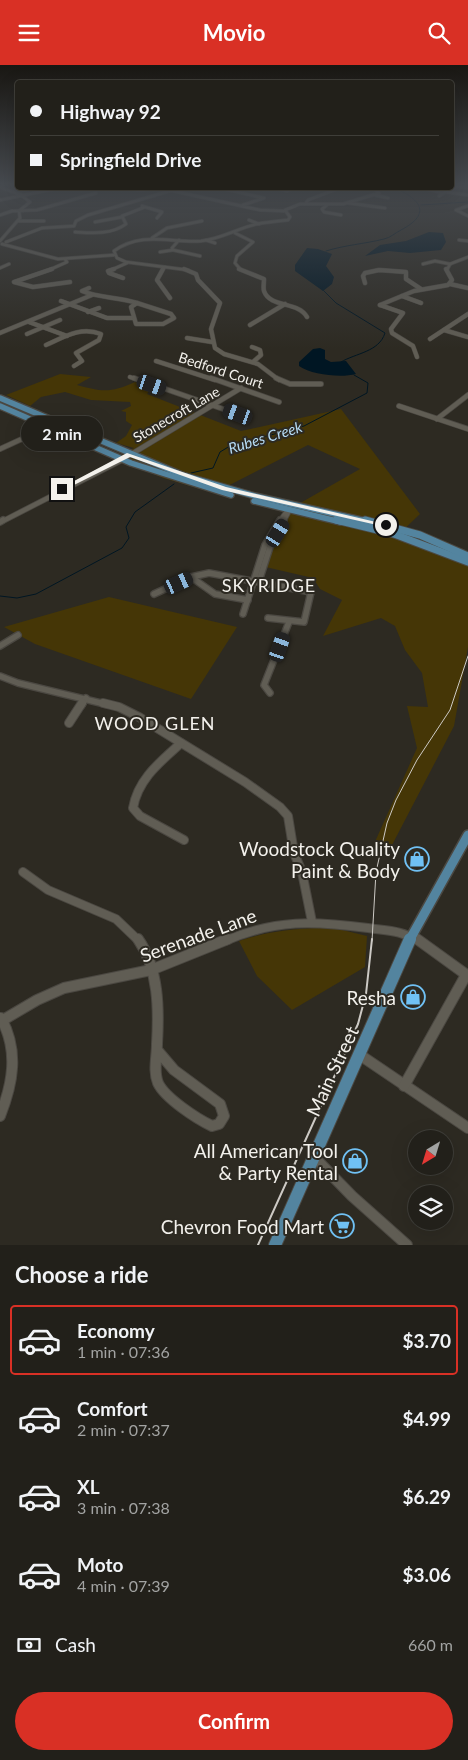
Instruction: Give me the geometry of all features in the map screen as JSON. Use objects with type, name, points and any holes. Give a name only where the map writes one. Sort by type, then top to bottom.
[{"type":"main road","points":[[0,398],[129,454],[210,484],[304,514],[394,534],[468,556]]},
{"type":"main road","points":[[0,406],[121,459],[189,483],[290,508],[400,529],[456,553],[468,562]]},
{"type":"main road","name":"Main Street","points":[[275,1245],[412,938],[468,835]]},
{"type":"street","points":[[3,242],[16,239]]},
{"type":"street","points":[[114,255],[114,251],[121,246],[148,239]]},
{"type":"street","points":[[166,239],[206,240],[215,243]]},
{"type":"street","points":[[251,239],[253,240],[253,243],[237,256],[235,263],[239,269],[264,279],[266,294],[302,310],[307,317]]},
{"type":"street","points":[[459,239],[468,241]]},
{"type":"street","points":[[173,250],[172,248],[179,240]]},
{"type":"street","points":[[3,242],[51,258],[66,259],[114,255],[127,263],[194,272],[220,303],[219,309],[211,322],[212,342]]},
{"type":"street","points":[[160,252],[173,250],[200,255]]},
{"type":"street","points":[[450,284],[452,280],[446,269],[450,264],[468,257]]},
{"type":"street","points":[[66,259],[67,262],[63,265],[14,282],[20,286],[31,287],[70,282]]},
{"type":"street","points":[[423,264],[435,261],[450,264]]},
{"type":"street","points":[[123,278],[108,271],[127,263]]},
{"type":"street","points":[[0,268],[10,265]]},
{"type":"street","points":[[165,267],[158,273],[157,280],[170,298]]},
{"type":"street","points":[[366,283],[363,276],[365,273],[386,270],[406,272],[406,279],[422,289]]},
{"type":"street","points":[[417,357],[413,346],[392,333],[391,329],[403,313],[380,305],[422,289],[450,284],[468,288]]},
{"type":"street","points":[[89,288],[82,291],[92,295],[114,296],[137,303],[171,314],[174,318],[162,324],[136,324],[131,307],[137,303]]},
{"type":"street","points":[[0,333],[92,295]]},
{"type":"street","points":[[402,296],[421,303]]},
{"type":"street","points":[[61,301],[112,319],[133,318]]},
{"type":"street","points":[[250,325],[264,318],[272,309],[285,303]]},
{"type":"street","points":[[88,312],[99,308]]},
{"type":"street","points":[[430,339],[468,315]]},
{"type":"street","points":[[27,334],[60,320]]},
{"type":"street","points":[[29,322],[68,336]]},
{"type":"street","points":[[444,330],[468,337]]},
{"type":"street","points":[[46,345],[82,331],[94,331],[102,334],[99,340],[76,353],[81,363]]},
{"type":"street","points":[[187,338],[212,342],[222,353],[253,362],[281,381],[298,384],[321,384]]},
{"type":"street","points":[[252,347],[261,352],[260,358],[253,362]]},
{"type":"street","points":[[74,366],[90,358]]},
{"type":"street","name":"Bedford Court","points":[[156,361],[279,402]]},
{"type":"street","points":[[130,377],[246,417]]},
{"type":"street","name":"Stonecroft Lane","points":[[121,459],[241,388]]},
{"type":"street","points":[[437,419],[468,395]]},
{"type":"street","points":[[399,406],[468,429]]},
{"type":"street","points":[[0,449],[48,427]]},
{"type":"street","points":[[118,449],[140,448]]},
{"type":"street","points":[[29,507],[111,466],[121,459]]},
{"type":"street","points":[[0,522],[121,459]]},
{"type":"street","points":[[111,466],[131,463]]},
{"type":"street","points":[[255,582],[259,581],[273,541],[285,521],[290,508]]},
{"type":"street","points":[[243,614],[255,582],[253,579],[265,545],[284,513],[290,508]]},
{"type":"street","points":[[285,521],[292,516],[304,514]]},
{"type":"street","points":[[154,594],[202,573],[219,573],[255,582],[311,592],[304,622],[289,622],[268,618]]},
{"type":"street","points":[[192,577],[215,594],[248,600]]},
{"type":"street","points":[[270,693],[264,685],[265,680],[274,665],[289,622]]},
{"type":"street","points":[[0,646],[18,635]]},
{"type":"street","points":[[0,676],[18,683],[86,697],[119,707],[244,782],[280,807],[288,816],[294,853],[302,872],[312,922]]},
{"type":"street","points":[[69,723],[86,697]]},
{"type":"street","points":[[181,743],[142,781],[135,794],[133,808],[140,817],[184,840]]},
{"type":"street","points":[[23,872],[48,890],[99,909],[127,926],[145,949],[158,1004],[157,1049],[154,1065],[161,1087],[208,1124],[212,1126],[219,1124],[224,1116],[220,1104],[174,1070],[157,1049]]},
{"type":"street","name":"Serenade Lane","points":[[1,1019],[45,995],[73,985],[151,971],[186,959],[264,927],[312,922],[346,924],[375,930],[392,929],[435,950],[467,975]]},
{"type":"street","points":[[404,1086],[467,975]]},
{"type":"street","points":[[0,1116],[10,1094],[14,1054],[1,1019]]},
{"type":"street","points":[[360,1055],[468,1128]]},
{"type":"street","points":[[314,1157],[407,1245]]},
{"type":"shaded area","points":[[60,374],[91,377],[77,385],[100,390],[113,390],[135,382],[152,388],[147,394],[241,431],[341,409],[420,514],[398,535],[421,539],[468,560],[468,647],[454,726],[391,847],[374,844],[417,748],[407,706],[428,707],[422,673],[405,650],[395,626],[381,618],[323,636],[342,600],[320,589],[313,578],[257,565],[288,510],[360,469],[308,445],[214,493],[163,478],[117,458],[134,448],[116,443],[126,436],[132,425],[126,421],[126,412],[121,411],[131,406],[130,402],[91,400],[65,392],[41,397],[30,406],[6,395]]},
{"type":"shaded area","points":[[109,597],[237,627],[191,699],[35,644],[4,627]]},
{"type":"shaded area","points":[[334,928],[367,936],[365,967],[292,1010],[257,976],[239,941],[286,930]]},
{"type":"water","points":[[411,239],[445,239],[446,242],[441,250],[410,253],[388,251],[365,256],[380,245]]},
{"type":"water","points":[[307,248],[318,249],[332,254],[326,266],[334,277],[332,284],[323,291],[295,271],[295,265]]},
{"type":"water","points":[[320,348],[325,350],[325,359],[331,362],[346,361],[356,374],[343,376],[327,375],[311,372],[299,366],[299,362],[313,349]]},
{"type":"waterway","name":"Rubes Creek","points":[[326,251],[381,239]]},
{"type":"waterway","name":"Rubes Creek","points":[[323,290],[336,303],[385,333],[378,344],[372,348],[341,362]]},
{"type":"waterway","name":"Rubes Creek","points":[[191,473],[213,468],[220,452],[230,446],[304,426],[367,393],[368,383],[354,375]]},
{"type":"waterway","name":"Rubes Creek","points":[[0,596],[17,598],[36,594],[122,548],[129,538],[126,527],[135,512],[174,484]]},
{"type":"railway","points":[[372,941],[376,872],[387,823],[396,800],[417,760],[450,710],[468,656]]},
{"type":"railway","points":[[258,1245],[358,1024],[366,994],[372,939]]},
{"type":"place","name":"Woodstock Quality Paint & Body","points":[[417,859]]},
{"type":"place","name":"Resha","points":[[413,997]]},
{"type":"place","name":"All American Tool & Party Rental","points":[[355,1161]]},
{"type":"place","name":"Chevron Food Mart","points":[[342,1226]]},
{"type":"district","name":"SKYRIDGE","points":[[269,585]]},
{"type":"district","name":"WOOD GLEN","points":[[155,723]]},
{"type":"route","points":[[62,489],[129,454],[151,464],[224,488],[386,525]]}]
